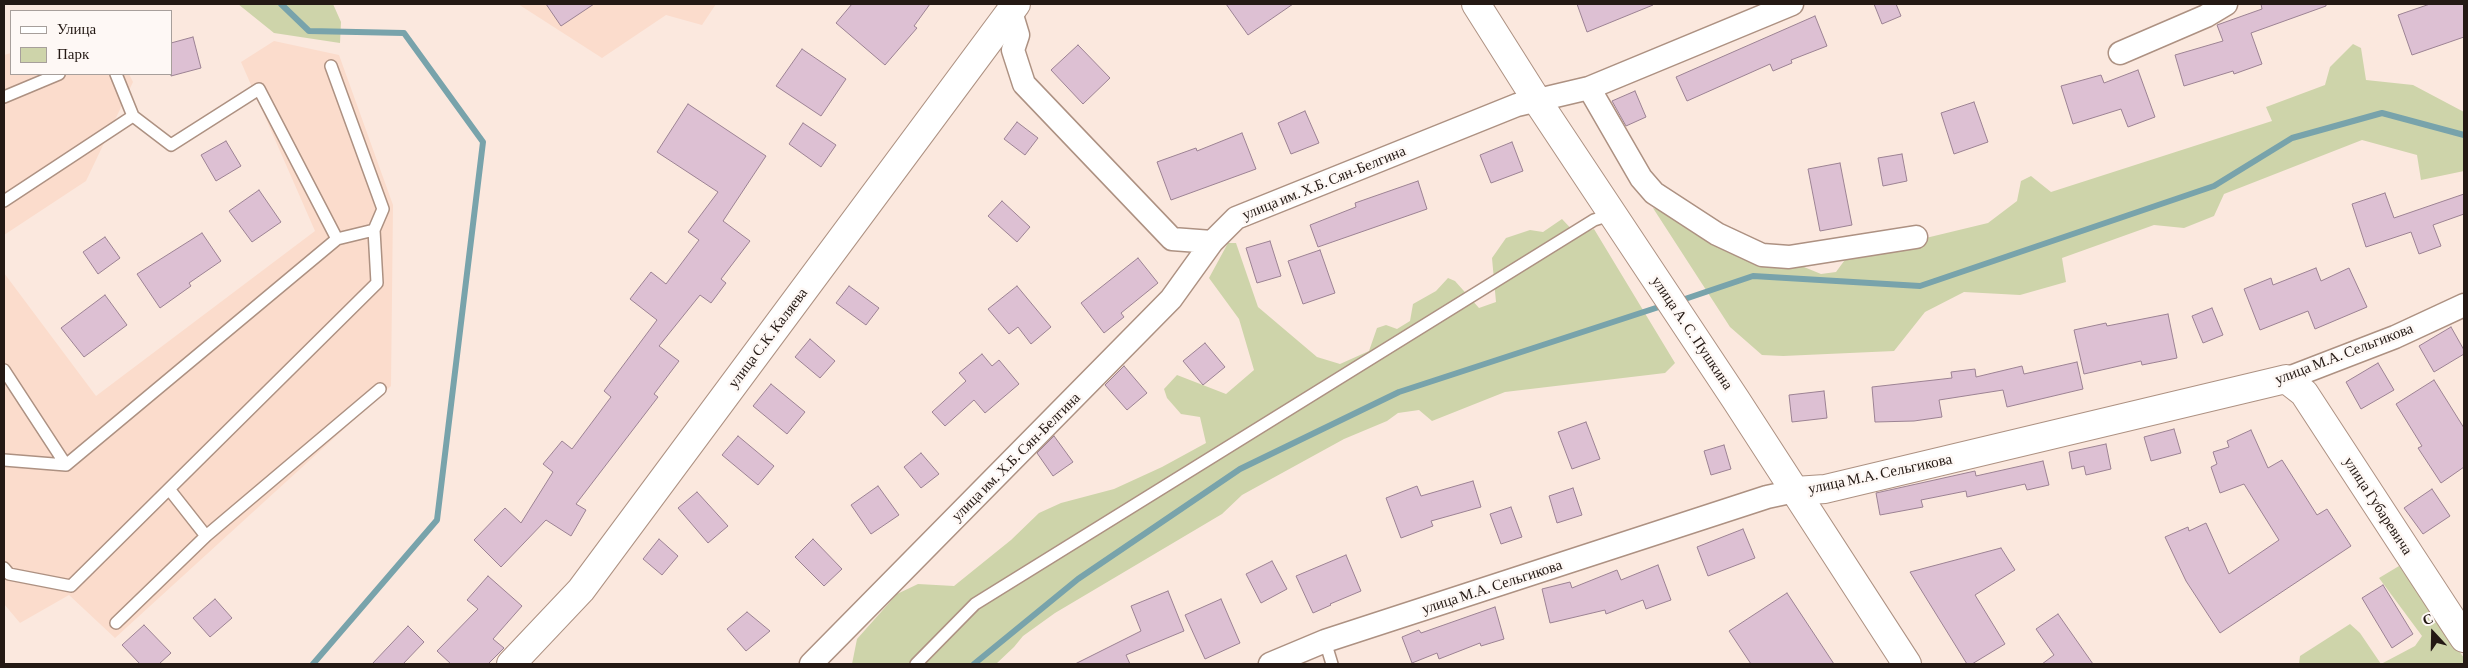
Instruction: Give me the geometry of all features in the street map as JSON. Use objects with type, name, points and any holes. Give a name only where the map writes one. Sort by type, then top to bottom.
[{"type":"street","name":"улица А. С. Пушкина","points":[[1476,4],[1536,99],[1736,400],[1907,664]]},
{"type":"street","name":"улица им. Х.Б. Сян-Белгина","points":[[811,664],[1171,299],[1212,242],[1236,218],[1517,105],[1589,88],[1792,4]]},
{"type":"street","points":[[2120,53],[2206,16],[2226,4]]},
{"type":"street","points":[[1013,8],[1018,35],[1013,50],[1024,84],[1172,239],[1212,242]]},
{"type":"street","name":"улица С.К. Каляева","points":[[512,664],[581,590],[1013,8]]},
{"type":"street","points":[[1589,88],[1641,178],[1654,193],[1717,234],[1762,255],[1789,257],[1916,237]]},
{"type":"street","name":"улица М.А. Сельгикова","points":[[1270,664],[1325,641],[1767,497],[1795,491],[1825,488],[2286,378],[2395,337],[2464,305]]},
{"type":"street","name":"улица Губаревича","points":[[2286,378],[2304,393],[2464,638]]},
{"type":"lane","points":[[4,568],[9,574],[70,586],[377,283],[374,230],[383,209],[331,66]]},
{"type":"lane","points":[[4,97],[57,75]]},
{"type":"lane","points":[[116,75],[133,116],[171,145],[259,89],[337,240]]},
{"type":"lane","points":[[4,202],[133,116]]},
{"type":"lane","points":[[916,664],[975,604],[1594,220],[1613,214]]},
{"type":"lane","points":[[4,460],[66,465],[337,240],[374,230]]},
{"type":"lane","points":[[4,370],[66,465]]},
{"type":"lane","points":[[116,623],[206,536],[380,389]]},
{"type":"lane","points":[[169,489],[206,536]]},
{"type":"lane","points":[[1325,641],[1332,664]]},
{"type":"shaded area","points":[[518,4],[716,4],[702,25],[666,15],[602,58]]},
{"type":"shaded area","points":[[274,41],[339,55],[393,205],[391,386],[115,638],[69,595],[20,623],[4,604],[4,273],[96,396],[315,231],[241,62]]},
{"type":"shaded area","points":[[10,53],[10,75],[130,75],[133,82],[86,181],[4,235],[4,55]]},
{"type":"green space","points":[[238,4],[333,4],[341,22],[340,43],[274,33]]},
{"type":"green space","points":[[2353,44],[2361,48],[2366,80],[2413,85],[2464,112],[2464,171],[2421,180],[2417,155],[2362,140],[2224,194],[2214,216],[2184,228],[2154,225],[2062,258],[2066,282],[2020,295],[1964,292],[1925,312],[1894,351],[1783,356],[1762,355],[1730,327],[1653,208],[1673,213],[1821,274],[1836,272],[1847,257],[1988,223],[2017,201],[2021,181],[2031,176],[2051,192],[2272,121],[2266,107],[2325,85],[2330,67]]},
{"type":"green space","points":[[1562,219],[1577,235],[1594,229],[1675,363],[1665,373],[1505,392],[1432,421],[1419,410],[1398,413],[1387,421],[1344,439],[1242,495],[1222,514],[1055,613],[1023,636],[996,664],[852,664],[857,639],[897,594],[918,584],[954,586],[1011,540],[1039,513],[1061,503],[1114,489],[1162,467],[1206,443],[1200,417],[1181,414],[1167,398],[1164,389],[1177,375],[1226,394],[1254,370],[1239,319],[1209,278],[1228,243],[1236,243],[1258,307],[1317,357],[1340,364],[1369,351],[1377,328],[1386,325],[1397,329],[1410,321],[1413,304],[1436,291],[1448,278],[1455,281],[1479,308],[1496,302],[1492,258],[1506,238],[1530,230],[1543,232]]},
{"type":"green space","points":[[2399,566],[2464,658],[2464,664],[2381,664],[2415,646],[2422,636],[2379,578]]},
{"type":"green space","points":[[2350,624],[2360,633],[2381,664],[2299,664],[2300,656]]},
{"type":"building","points":[[546,4],[594,4],[561,26]]},
{"type":"building","points":[[852,4],[930,4],[914,26],[917,28],[885,65],[836,23]]},
{"type":"building","points":[[1226,4],[1293,4],[1248,35]]},
{"type":"building","points":[[1577,4],[1653,4],[1653,5],[1587,32]]},
{"type":"building","points":[[1874,4],[1896,4],[1901,16],[1882,24]]},
{"type":"building","points":[[2261,4],[2326,4],[2326,6],[2251,33],[2262,64],[2234,74],[2233,71],[2184,86],[2175,55],[2223,41],[2217,25],[2262,9]]},
{"type":"building","points":[[2430,4],[2464,4],[2464,37],[2412,55],[2398,15]]},
{"type":"building","points":[[1815,16],[1827,46],[1791,60],[1792,63],[1773,71],[1770,64],[1687,101],[1676,77]]},
{"type":"building","points":[[193,37],[201,68],[171,76],[172,43]]},
{"type":"building","points":[[1078,45],[1110,78],[1083,104],[1051,70]]},
{"type":"building","points":[[802,49],[846,79],[821,116],[776,86]]},
{"type":"building","points":[[2138,70],[2155,117],[2128,127],[2121,109],[2073,124],[2061,86],[2101,75],[2104,83]]},
{"type":"building","points":[[1635,91],[1646,117],[1626,126],[1612,101]]},
{"type":"building","points":[[1974,102],[1988,142],[1954,154],[1941,113]]},
{"type":"building","points":[[688,104],[766,156],[723,221],[750,241],[721,279],[726,283],[711,303],[700,295],[659,346],[679,361],[654,394],[658,397],[576,504],[586,510],[571,536],[546,520],[501,567],[474,540],[505,508],[521,523],[553,472],[543,464],[562,441],[572,449],[611,397],[604,391],[657,320],[630,299],[651,272],[666,284],[699,240],[688,232],[718,192],[657,152]]},
{"type":"building","points":[[1305,111],[1319,143],[1291,154],[1278,123]]},
{"type":"building","points":[[1017,122],[1038,138],[1025,155],[1004,139]]},
{"type":"building","points":[[803,123],[836,145],[821,167],[789,144]]},
{"type":"building","points":[[1242,133],[1256,169],[1171,200],[1157,162],[1196,148],[1197,151]]},
{"type":"building","points":[[226,141],[241,166],[216,181],[201,155]]},
{"type":"building","points":[[1512,142],[1523,171],[1491,183],[1480,155]]},
{"type":"building","points":[[1902,154],[1907,181],[1883,186],[1878,158]]},
{"type":"building","points":[[1840,163],[1852,225],[1820,231],[1808,169]]},
{"type":"building","points":[[1418,181],[1427,209],[1318,247],[1310,225],[1356,207],[1355,203]]},
{"type":"building","points":[[259,190],[281,222],[252,242],[229,211]]},
{"type":"building","points":[[2385,193],[2394,218],[2464,194],[2464,214],[2433,225],[2441,246],[2419,254],[2411,232],[2366,247],[2352,204]]},
{"type":"building","points":[[1002,201],[1030,227],[1017,242],[988,216]]},
{"type":"building","points":[[202,233],[221,261],[189,283],[191,286],[160,308],[137,274]]},
{"type":"building","points":[[105,237],[120,258],[98,274],[83,252]]},
{"type":"building","points":[[1270,241],[1281,276],[1257,283],[1246,248]]},
{"type":"building","points":[[1320,250],[1335,293],[1303,304],[1288,261]]},
{"type":"building","points":[[1138,258],[1158,283],[1121,313],[1124,317],[1104,333],[1081,303]]},
{"type":"building","points":[[2316,268],[2321,281],[2349,268],[2367,307],[2315,329],[2308,311],[2260,330],[2244,289],[2271,278],[2273,285]]},
{"type":"building","points":[[849,286],[879,308],[866,325],[836,303]]},
{"type":"building","points":[[1017,286],[1051,327],[1031,344],[1018,327],[1009,334],[988,309]]},
{"type":"building","points":[[105,295],[127,325],[84,357],[61,328]]},
{"type":"building","points":[[2212,308],[2223,335],[2203,343],[2192,316]]},
{"type":"building","points":[[2168,314],[2177,358],[2142,365],[2141,361],[2084,374],[2074,330],[2106,323],[2107,326]]},
{"type":"building","points":[[2451,327],[2464,350],[2464,354],[2434,372],[2419,346]]},
{"type":"building","points":[[810,339],[835,361],[820,378],[795,357]]},
{"type":"building","points":[[1205,343],[1225,367],[1203,385],[1183,361]]},
{"type":"building","points":[[982,354],[992,366],[999,360],[1019,384],[985,413],[974,400],[945,426],[932,412],[966,381],[959,373]]},
{"type":"building","points":[[2077,362],[2083,389],[2007,407],[2003,390],[1939,400],[1942,417],[1914,421],[1875,422],[1872,387],[1952,378],[1951,372],[1975,369],[1976,377],[2022,366],[2024,374]]},
{"type":"building","points":[[2378,363],[2394,390],[2361,409],[2346,382]]},
{"type":"building","points":[[1124,366],[1147,393],[1127,410],[1105,385]]},
{"type":"building","points":[[2434,380],[2464,428],[2464,467],[2441,483],[2418,448],[2422,446],[2396,404]]},
{"type":"building","points":[[771,384],[805,412],[787,434],[753,406]]},
{"type":"building","points":[[1824,391],[1827,418],[1792,422],[1789,395]]},
{"type":"building","points":[[1586,422],[1600,459],[1572,469],[1558,432]]},
{"type":"building","points":[[2174,429],[2181,453],[2151,461],[2144,437]]},
{"type":"building","points":[[2251,430],[2268,468],[2282,460],[2317,515],[2327,509],[2351,546],[2220,633],[2186,581],[2165,537],[2188,527],[2189,531],[2206,523],[2229,574],[2279,540],[2244,484],[2220,493],[2211,467],[2217,464],[2213,452],[2229,447],[2227,441]]},
{"type":"building","points":[[738,436],[774,466],[758,485],[722,455]]},
{"type":"building","points":[[1054,436],[1073,462],[1053,476],[1037,453]]},
{"type":"building","points":[[2106,444],[2111,469],[2086,475],[2084,466],[2072,469],[2069,452]]},
{"type":"building","points":[[1724,445],[1731,469],[1711,475],[1704,451]]},
{"type":"building","points":[[921,453],[939,474],[921,488],[904,467]]},
{"type":"building","points":[[2043,461],[2049,485],[2027,490],[2025,484],[1967,497],[1966,491],[1921,500],[1923,507],[1880,515],[1876,493],[1975,471],[1976,476]]},
{"type":"building","points":[[1473,481],[1481,507],[1431,521],[1433,526],[1401,538],[1386,498],[1417,486],[1421,496]]},
{"type":"building","points":[[878,486],[899,515],[871,534],[851,505]]},
{"type":"building","points":[[1573,488],[1582,515],[1557,523],[1549,496]]},
{"type":"building","points":[[2432,489],[2450,516],[2423,534],[2404,508]]},
{"type":"building","points":[[697,492],[728,526],[708,543],[678,508]]},
{"type":"building","points":[[1511,507],[1522,537],[1501,544],[1490,514]]},
{"type":"building","points":[[1743,529],[1755,558],[1708,576],[1697,547]]},
{"type":"building","points":[[659,539],[678,556],[662,575],[643,559]]},
{"type":"building","points":[[813,539],[842,569],[824,586],[795,557]]},
{"type":"building","points":[[2001,548],[2015,570],[1975,595],[2005,644],[1972,664],[1967,664],[1910,572]]},
{"type":"building","points":[[1346,555],[1361,591],[1313,613],[1296,576]]},
{"type":"building","points":[[1272,561],[1287,589],[1261,603],[1246,574]]},
{"type":"building","points":[[1658,565],[1671,600],[1646,609],[1643,600],[1606,614],[1605,610],[1550,623],[1542,589],[1570,582],[1572,588],[1617,570],[1621,580]]},
{"type":"building","points":[[488,576],[522,606],[493,639],[504,648],[488,664],[451,664],[437,651],[478,609],[467,600]]},
{"type":"building","points":[[2383,585],[2413,634],[2392,648],[2362,598]]},
{"type":"building","points":[[1168,591],[1184,631],[1126,655],[1130,664],[1075,664],[1141,631],[1131,606]]},
{"type":"building","points":[[1787,593],[1834,664],[1751,664],[1729,631]]},
{"type":"building","points":[[215,599],[232,618],[210,637],[193,618]]},
{"type":"building","points":[[1221,599],[1240,643],[1205,659],[1185,615]]},
{"type":"building","points":[[1495,607],[1504,639],[1481,646],[1480,643],[1439,659],[1437,653],[1412,663],[1402,637],[1419,630],[1421,633]]},
{"type":"building","points":[[747,612],[770,631],[746,651],[727,629]]},
{"type":"building","points":[[2058,614],[2093,664],[2042,664],[2054,655],[2036,629]]},
{"type":"building","points":[[144,625],[171,653],[159,664],[140,664],[122,645]]},
{"type":"building","points":[[408,626],[424,642],[403,664],[372,664]]},
{"type":"waterway","points":[[281,4],[309,31],[404,33],[483,142],[437,520],[313,664]]},
{"type":"waterway","points":[[1679,301],[1753,276],[1920,286],[2214,186],[2292,138],[2382,113],[2464,135]]},
{"type":"waterway","points":[[974,664],[1078,579],[1240,469],[1399,392],[1665,305]]}]
